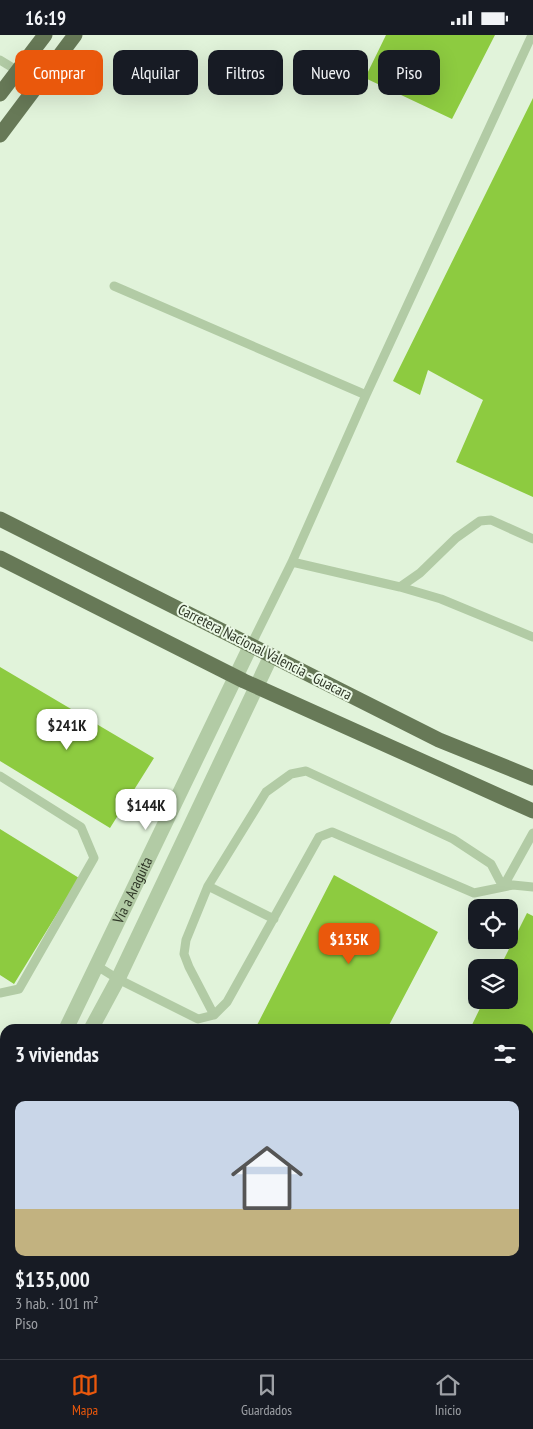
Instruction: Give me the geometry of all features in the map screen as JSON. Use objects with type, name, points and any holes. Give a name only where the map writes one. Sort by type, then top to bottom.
[{"type":"main road","points":[[0,135],[75,35]]},
{"type":"main road","points":[[33,50],[41,38]]},
{"type":"main road","points":[[0,95],[15,75]]},
{"type":"main road","name":"Carretera Nacional Valencia - Guacara","points":[[0,519],[439,740],[533,778]]},
{"type":"main road","name":"Carretera Nacional Valencia - Guacara","points":[[0,557],[256,687],[533,811]]},
{"type":"street","name":"Via a Araguita","points":[[68,1024],[251,645]]},
{"type":"street","name":"Via a Araguita","points":[[95,1024],[118,979],[271,656]]},
{"type":"lane","points":[[251,645],[292,562],[366,395],[532,35]]},
{"type":"lane","points":[[0,61],[15,69]]},
{"type":"lane","points":[[114,286],[366,395]]},
{"type":"lane","points":[[400,587],[420,573],[456,538],[480,521],[491,520],[533,539]]},
{"type":"lane","points":[[292,562],[400,587],[441,599],[533,637]]},
{"type":"lane","points":[[214,1015],[184,954],[186,940],[208,886],[266,792],[291,774],[306,771],[453,839],[491,864],[503,887]]},
{"type":"lane","points":[[0,776],[81,827],[94,858],[19,989],[0,993]]},
{"type":"lane","points":[[97,966],[118,979],[198,1019],[214,1015],[227,1002],[319,837],[332,832],[474,893],[513,885],[533,887]]},
{"type":"lane","points":[[503,887],[533,833]]},
{"type":"lane","points":[[208,886],[274,919]]},
{"type":"building","points":[[386,35],[495,35],[452,119],[401,95],[440,95],[440,50],[379,50]]},
{"type":"building","points":[[378,51],[378,84],[368,79],[368,72]]},
{"type":"building","points":[[533,98],[533,497],[456,462],[483,400],[428,370],[420,395],[393,381]]},
{"type":"building","points":[[0,667],[154,758],[110,828],[0,761]]},
{"type":"building","points":[[0,829],[79,878],[14,984],[0,975]]},
{"type":"building","points":[[334,875],[438,932],[390,1024],[258,1024]]},
{"type":"building","points":[[527,913],[533,916],[533,1024],[472,1024],[480,1009],[518,1009],[518,959],[504,959],[509,949],[518,949],[518,931]]}]
